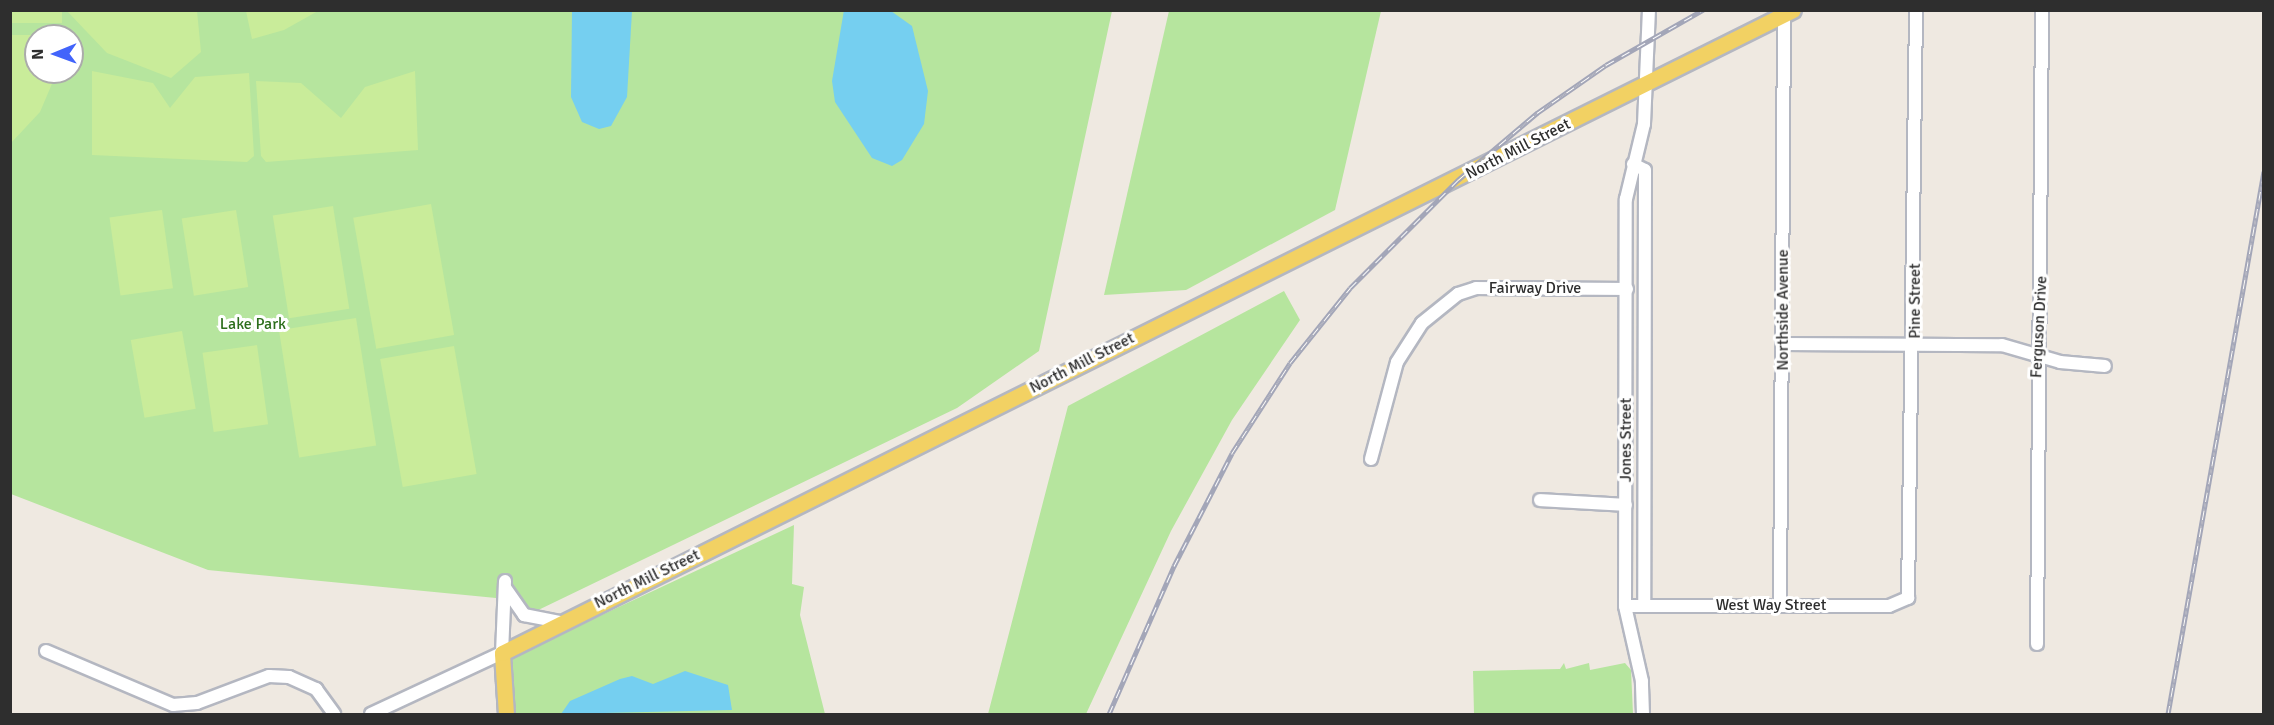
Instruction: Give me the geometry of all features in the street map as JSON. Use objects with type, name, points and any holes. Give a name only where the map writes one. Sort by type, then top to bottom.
[{"type":"main road","name":"North Mill Street","points":[[502,653],[559,622],[1789,13]]},
{"type":"main road","points":[[502,653],[506,714]]},
{"type":"street","name":"Jones Street","points":[[1643,714],[1642,681],[1625,606],[1627,192],[1646,84],[1649,10]]},
{"type":"street","name":"Pine Street","points":[[1911,592],[1916,10]]},
{"type":"street","name":"Ferguson Drive","points":[[2037,644],[2036,354],[2042,309],[2042,10]]},
{"type":"street","name":"Northside Avenue","points":[[1780,604],[1789,13]]},
{"type":"street","name":"Jones Street","points":[[1633,164],[1645,170],[1644,606]]},
{"type":"street","name":"Fairway Drive","points":[[1371,459],[1397,362],[1422,323],[1458,294],[1476,288],[1627,289]]},
{"type":"street","points":[[1783,344],[2002,345],[2036,354],[2105,366]]},
{"type":"street","points":[[1540,500],[1626,506]]},
{"type":"street","points":[[502,653],[505,584],[524,615],[559,622]]},
{"type":"street","name":"West Way Street","points":[[1625,606],[1780,604],[1889,606],[1900,605],[1911,592]]},
{"type":"street","points":[[46,651],[173,705],[197,703],[269,676],[289,677],[316,689],[334,714]]},
{"type":"street","name":"North Mill Street","points":[[371,714],[502,653]]},
{"type":"green space","points":[[246,10],[318,11],[284,30],[252,39]]},
{"type":"green space","name":"Lake Park","points":[[10,11],[1112,11],[1039,351],[957,408],[530,614],[511,582],[499,581],[496,598],[208,570],[11,494]]},
{"type":"green space","points":[[10,11],[62,11],[62,23],[10,23]]},
{"type":"green space","points":[[67,11],[197,11],[201,52],[171,78],[107,53],[84,29],[84,24],[79,24]]},
{"type":"green space","points":[[1169,11],[1381,11],[1335,210],[1186,290],[1104,295]]},
{"type":"green space","points":[[11,35],[24,35],[24,84],[52,84],[40,112],[11,143]]},
{"type":"green space","points":[[92,71],[153,83],[170,108],[195,77],[249,73],[254,156],[247,162],[92,155]]},
{"type":"green space","points":[[415,71],[418,150],[266,162],[261,156],[256,81],[301,83],[341,118],[365,87]]},
{"type":"green space","points":[[431,204],[454,335],[376,349],[353,218]]},
{"type":"green space","points":[[333,206],[349,309],[289,318],[273,216]]},
{"type":"green space","points":[[162,210],[173,288],[121,296],[110,217]]},
{"type":"green space","points":[[236,210],[248,287],[194,296],[182,219]]},
{"type":"green space","points":[[1284,291],[1300,320],[1232,420],[1171,531],[1086,714],[988,714],[1068,406]]},
{"type":"green space","points":[[356,318],[376,445],[299,458],[279,330]]},
{"type":"green space","points":[[182,331],[196,409],[145,418],[131,340]]},
{"type":"green space","points":[[257,345],[268,424],[214,432],[203,353]]},
{"type":"green space","points":[[454,346],[477,474],[403,487],[380,359]]},
{"type":"green space","points":[[794,525],[792,584],[804,587],[800,615],[825,714],[515,714],[512,657]]},
{"type":"green space","points":[[1564,663],[1566,669],[1589,663],[1590,670],[1625,663],[1631,670],[1633,714],[1474,714],[1473,671],[1560,669]]},
{"type":"water","points":[[844,10],[891,11],[912,26],[928,91],[924,124],[902,160],[892,166],[872,158],[835,102],[832,81]]},
{"type":"water","points":[[572,11],[632,11],[627,97],[611,126],[599,129],[582,122],[571,97]]},
{"type":"water","points":[[685,671],[728,685],[732,710],[561,714],[570,701],[620,679],[632,676],[653,684]]},
{"type":"railway","points":[[1109,714],[1174,566],[1232,453],[1290,363],[1350,288],[1458,180],[1537,113],[1606,65],[1703,10]]},
{"type":"railway","points":[[2168,714],[2264,171]]}]
